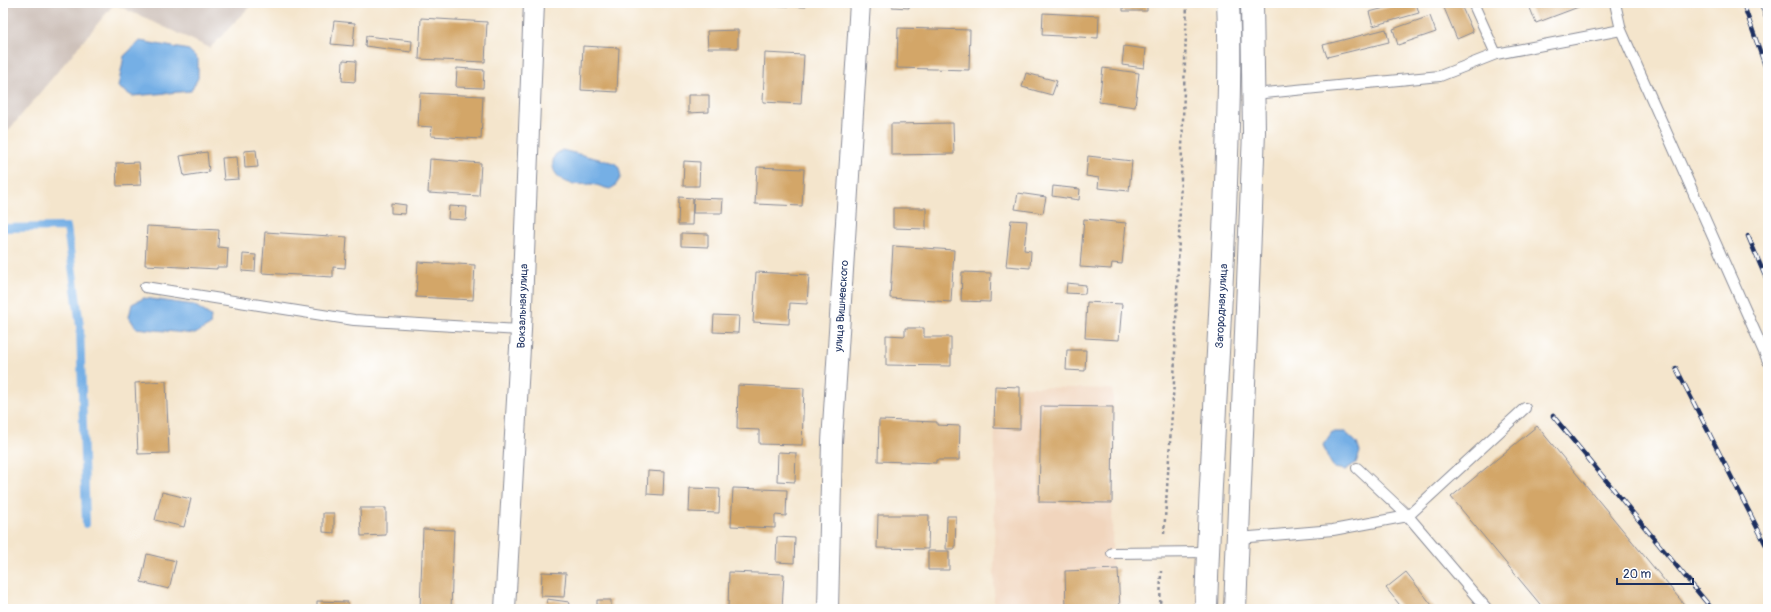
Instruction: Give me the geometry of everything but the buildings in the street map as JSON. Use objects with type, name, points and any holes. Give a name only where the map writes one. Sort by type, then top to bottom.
[{"type":"highway","name":"Загородная улица","points":[[1206,609],[1225,224],[1229,64],[1228,3]]},
{"type":"highway","points":[[1236,609],[1254,132],[1252,3]]},
{"type":"street","name":"Вокзальная улица","points":[[505,609],[521,330],[534,3]]},
{"type":"street","name":"улица Вишневского","points":[[828,609],[832,442],[860,3]]},
{"type":"lane","points":[[1473,3],[1496,54]]},
{"type":"lane","points":[[1615,3],[1621,30],[1768,361]]},
{"type":"lane","points":[[1254,94],[1440,76],[1496,54],[1621,30]]},
{"type":"lane","points":[[145,288],[354,320],[521,330]]},
{"type":"lane","points":[[1238,538],[1333,530],[1408,516],[1525,408]]},
{"type":"lane","points":[[1357,468],[1408,516],[1487,609]]},
{"type":"lane","points":[[1112,553],[1208,552]]},
{"type":"path","points":[[1160,609],[1162,553],[1174,382],[1187,3]]},
{"type":"shaded area","points":[[3,3],[253,3],[210,48],[114,4],[3,137]]},
{"type":"shaded area","points":[[995,386],[1113,389],[1112,568],[1118,569],[1120,609],[994,609]]},
{"type":"water","points":[[140,41],[189,50],[198,59],[198,78],[191,91],[132,96],[118,87],[124,56]]},
{"type":"water","points":[[562,150],[615,163],[619,168],[621,177],[615,186],[610,189],[592,184],[568,183],[556,174],[553,165],[555,155]]},
{"type":"water","points":[[144,298],[194,305],[211,316],[210,325],[195,334],[136,328],[129,317],[132,304]]},
{"type":"water","points":[[1332,432],[1345,432],[1357,443],[1360,452],[1356,463],[1345,470],[1334,468],[1323,445]]},
{"type":"waterway","points":[[3,228],[67,227],[80,326],[86,524]]},
{"type":"railway","points":[[1743,3],[1768,74]]},
{"type":"railway","points":[[1761,3],[1768,23]]},
{"type":"railway","points":[[1748,236],[1768,283]]},
{"type":"railway","points":[[1676,368],[1768,549]]},
{"type":"railway","points":[[1553,416],[1712,609]]}]
